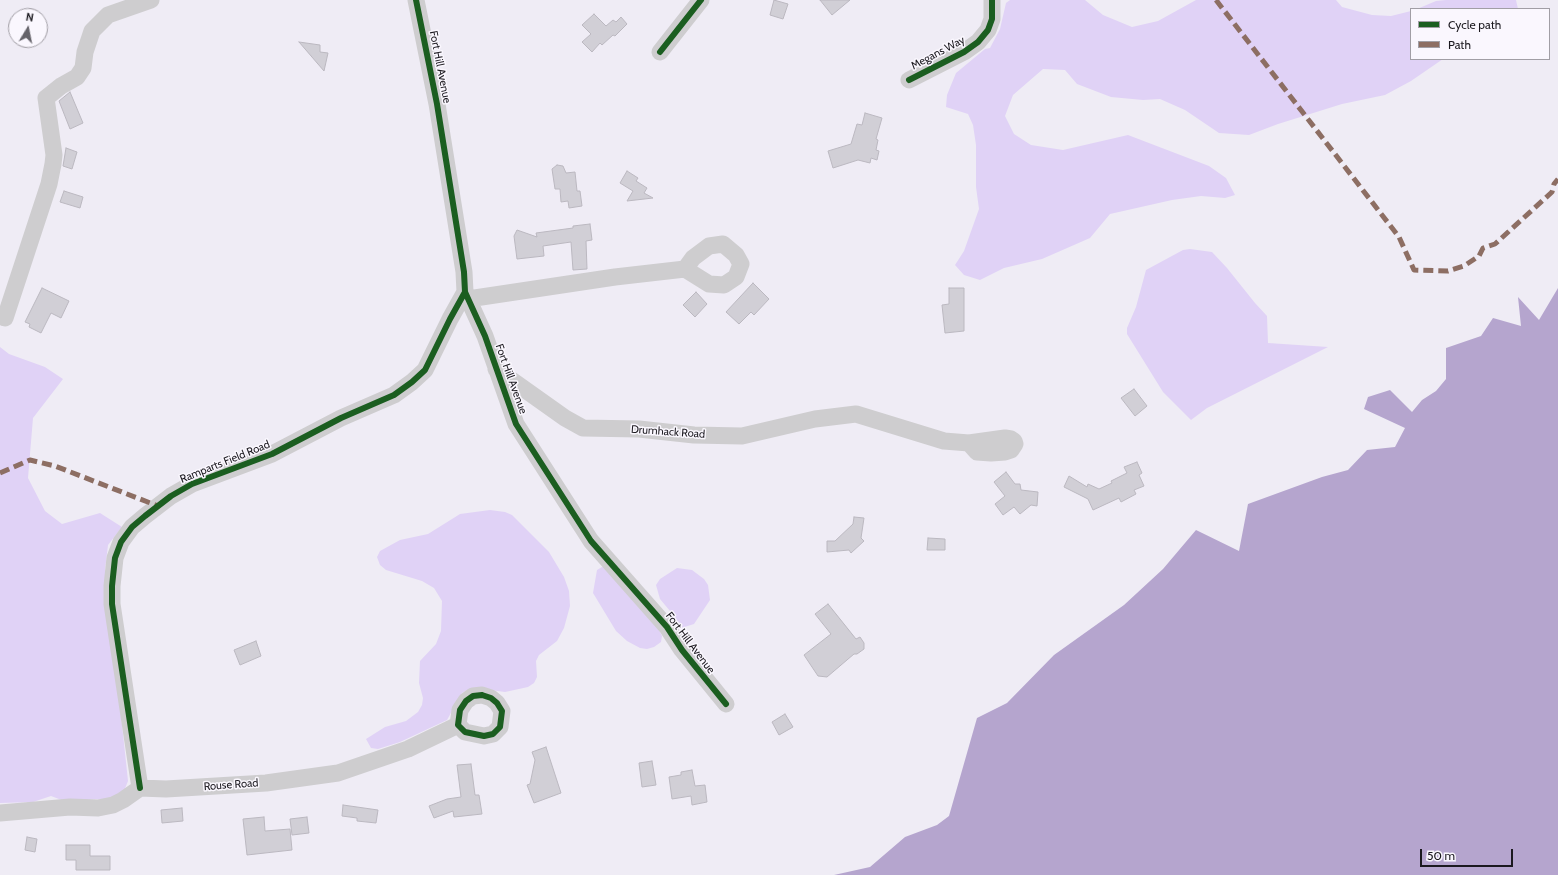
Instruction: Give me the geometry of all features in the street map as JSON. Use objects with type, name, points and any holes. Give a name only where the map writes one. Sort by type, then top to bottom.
[{"type":"street","points":[[5,318],[49,184],[53,164],[54,155],[46,98],[62,86],[78,78],[83,68],[85,52],[92,31],[108,15],[151,0]]},
{"type":"street","name":"Fort Hill Avenue","points":[[416,0],[437,104],[467,295],[485,336],[516,424],[592,541],[667,627],[682,650],[726,704]]},
{"type":"street","points":[[660,52],[701,0]]},
{"type":"street","name":"Megans Way","points":[[908,80],[959,55],[978,42],[988,30],[992,19],[992,0]]},
{"type":"street","points":[[467,295],[685,269]]},
{"type":"street","name":"Ramparts Field Road","points":[[140,788],[112,604],[115,558],[121,542],[132,528],[145,516],[171,496],[192,484],[272,454],[341,418],[394,395],[425,370],[450,319],[467,295]]},
{"type":"street","name":"Drumhack Road","points":[[496,369],[565,418],[583,428],[639,429],[694,435],[742,436],[815,419],[856,414],[928,437],[950,442],[969,443]]},
{"type":"street","name":"Rouse Road","points":[[140,788],[166,789],[266,782],[338,773],[408,749],[458,725]]},
{"type":"street","points":[[0,813],[70,807],[98,808],[123,800],[140,788]]},
{"type":"shaded area","points":[[1010,0],[1085,0],[1103,15],[1132,27],[1158,21],[1196,0],[1336,0],[1342,7],[1372,15],[1391,16],[1410,11],[1410,60],[1442,60],[1411,81],[1385,95],[1342,104],[1278,124],[1249,135],[1219,133],[1185,110],[1160,99],[1143,100],[1111,97],[1077,84],[1065,70],[1043,69],[1013,95],[1005,116],[1014,134],[1031,145],[1063,150],[1128,135],[1209,166],[1226,178],[1235,195],[1225,198],[1201,196],[1172,200],[1110,214],[1090,238],[1042,259],[1004,268],[980,280],[964,275],[955,265],[964,251],[979,209],[976,187],[976,145],[973,125],[968,114],[946,107],[947,95],[956,73],[985,49],[990,48],[1000,29],[1006,3]]},
{"type":"shaded area","points":[[1516,0],[1518,8],[1419,8],[1436,1]]},
{"type":"shaded area","points":[[1190,249],[1212,252],[1267,316],[1268,343],[1328,347],[1207,408],[1191,420],[1163,392],[1127,334],[1127,328],[1136,307],[1146,270],[1183,250]]},
{"type":"shaded area","points":[[1558,288],[1558,875],[834,875],[870,867],[905,837],[937,825],[949,816],[977,718],[1007,703],[1054,655],[1124,605],[1163,569],[1196,530],[1239,551],[1248,504],[1322,477],[1348,470],[1367,450],[1395,447],[1405,428],[1364,409],[1368,397],[1390,390],[1412,412],[1422,400],[1436,391],[1446,379],[1446,348],[1481,336],[1493,318],[1521,326],[1518,297],[1539,320]]},
{"type":"shaded area","points":[[0,347],[9,354],[45,367],[63,379],[33,418],[28,478],[45,511],[62,524],[100,513],[122,527],[108,545],[105,570],[105,608],[118,687],[128,781],[122,796],[112,800],[96,799],[67,802],[51,796],[33,802],[0,803]]},
{"type":"shaded area","points":[[490,510],[505,512],[512,515],[549,552],[564,577],[569,591],[570,606],[564,628],[557,641],[539,655],[536,661],[537,677],[534,683],[528,687],[505,692],[483,689],[467,690],[462,693],[447,720],[400,742],[378,749],[371,748],[366,739],[385,727],[406,721],[418,712],[422,705],[423,698],[419,683],[420,661],[436,644],[441,631],[442,601],[434,588],[422,581],[386,570],[380,565],[377,557],[380,551],[400,540],[428,534],[460,514]]},
{"type":"shaded area","points":[[602,567],[610,568],[652,616],[662,636],[661,642],[654,647],[647,649],[640,648],[627,641],[616,631],[593,593],[597,570]]},
{"type":"shaded area","points":[[677,568],[692,570],[704,579],[708,585],[710,600],[694,624],[678,629],[673,626],[670,611],[660,599],[656,585],[660,579]]},
{"type":"building","points":[[774,0],[788,4],[783,19],[770,15]]},
{"type":"building","points":[[820,0],[850,0],[832,15]]},
{"type":"building","points":[[594,14],[606,26],[613,20],[616,22],[621,17],[627,24],[615,36],[613,35],[602,45],[600,43],[592,52],[582,42],[591,34],[582,25]]},
{"type":"building","points":[[299,42],[320,45],[320,52],[328,53],[324,71]]},
{"type":"building","points":[[70,92],[83,123],[70,129],[59,101]]},
{"type":"building","points":[[865,113],[882,118],[876,139],[878,140],[876,150],[879,151],[877,160],[871,158],[870,163],[858,160],[833,168],[828,151],[851,144],[857,124],[862,125]]},
{"type":"building","points":[[66,148],[77,152],[72,169],[63,166]]},
{"type":"building","points":[[557,165],[563,166],[566,173],[575,172],[577,191],[580,191],[582,206],[569,208],[568,201],[561,202],[560,189],[555,189],[552,169]]},
{"type":"building","points":[[627,171],[638,178],[636,181],[647,188],[644,193],[653,198],[627,201],[633,191],[620,183]]},
{"type":"building","points":[[64,191],[83,197],[80,208],[60,202]]},
{"type":"building","points":[[590,224],[592,240],[586,241],[587,269],[573,270],[571,242],[543,246],[544,256],[517,259],[514,236],[517,230],[537,237],[536,233]]},
{"type":"building","points":[[753,283],[769,299],[754,315],[751,312],[739,324],[726,312]]},
{"type":"building","points":[[42,288],[69,301],[61,318],[51,313],[41,333],[29,327],[30,324],[25,322]]},
{"type":"building","points":[[949,288],[964,288],[964,331],[945,333],[942,305],[949,304]]},
{"type":"building","points":[[696,292],[707,304],[695,317],[683,305]]},
{"type":"building","points":[[1134,389],[1147,406],[1135,416],[1121,398]]},
{"type":"building","points":[[1137,462],[1142,473],[1139,475],[1144,486],[1134,490],[1136,494],[1121,502],[1119,498],[1093,510],[1088,499],[1064,487],[1069,476],[1087,487],[1088,484],[1099,489],[1112,483],[1111,481],[1127,473],[1124,467]]},
{"type":"building","points":[[1006,472],[1015,484],[1020,484],[1021,490],[1038,492],[1037,506],[1031,505],[1020,514],[1014,507],[1003,515],[995,504],[1005,496],[994,482]]},
{"type":"building","points":[[854,517],[864,518],[861,538],[864,541],[851,553],[849,550],[827,552],[827,541],[835,541],[853,524]]},
{"type":"building","points":[[928,538],[945,539],[945,550],[927,550]]},
{"type":"building","points":[[828,604],[856,639],[860,637],[864,643],[864,649],[857,654],[854,654],[827,677],[818,676],[804,655],[831,634],[815,614]]},
{"type":"building","points":[[256,641],[261,656],[240,665],[234,650]]},
{"type":"building","points":[[785,714],[793,727],[779,735],[772,722]]},
{"type":"building","points":[[546,747],[561,793],[534,803],[527,785],[530,784],[535,760],[532,752]]},
{"type":"building","points":[[652,761],[656,785],[642,787],[639,763]]},
{"type":"building","points":[[471,764],[475,795],[479,795],[482,814],[454,817],[453,811],[434,818],[429,806],[447,799],[461,797],[457,765]]},
{"type":"building","points":[[692,770],[695,786],[705,785],[707,802],[692,805],[691,796],[672,799],[669,777],[681,775],[681,772]]},
{"type":"building","points":[[343,805],[378,810],[376,823],[357,821],[357,818],[342,816]]},
{"type":"building","points":[[182,808],[183,821],[162,823],[161,810]]},
{"type":"building","points":[[264,817],[265,831],[290,829],[292,850],[247,855],[243,819]]},
{"type":"building","points":[[307,817],[309,833],[292,835],[290,819]]},
{"type":"building","points":[[27,837],[37,839],[35,852],[25,850]]},
{"type":"building","points":[[66,845],[90,845],[90,856],[110,856],[110,870],[76,870],[76,860],[66,860]]},
{"type":"marked path","points":[[1216,0],[1399,237],[1414,270],[1448,271],[1464,266],[1479,256],[1483,248],[1495,244],[1552,192],[1554,184],[1558,179]]},
{"type":"marked path","points":[[0,473],[30,460],[55,466],[158,506]]},
{"type":"cycle path","points":[[416,0],[437,104],[464,272],[465,292],[485,336],[516,424],[591,541],[667,627],[682,650],[726,704]]},
{"type":"cycle path","points":[[660,52],[701,0]]},
{"type":"cycle path","points":[[909,80],[964,52],[978,42],[988,30],[992,19],[992,0]]},
{"type":"cycle path","points":[[140,788],[112,604],[115,558],[121,542],[132,527],[145,516],[171,496],[192,484],[272,454],[341,418],[394,395],[412,382],[425,370],[465,292]]},
{"type":"cycle path","points":[[482,695],[491,698],[497,703],[502,711],[500,727],[493,734],[484,736],[465,732],[458,725],[460,710],[466,701],[473,696],[482,695]]}]
